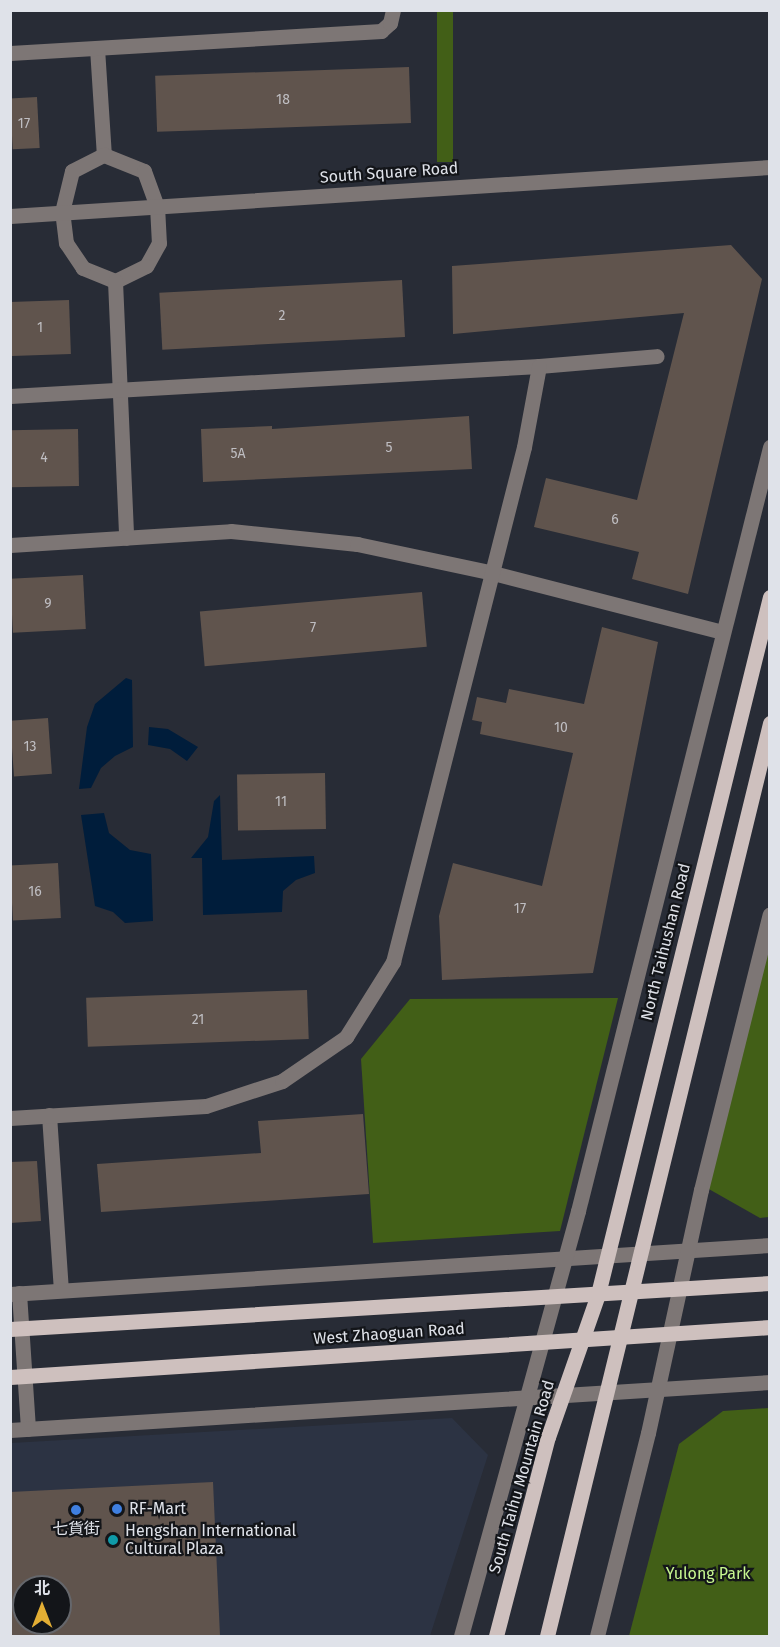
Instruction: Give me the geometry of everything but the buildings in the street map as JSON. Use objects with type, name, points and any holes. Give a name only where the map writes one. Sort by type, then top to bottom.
[{"type":"main road","name":"North Taihushan Road","points":[[597,1294],[770,597]]},
{"type":"main road","points":[[548,1636],[629,1293],[770,723]]},
{"type":"main road","name":"West Zhaoguan Road","points":[[16,1329],[770,1283]]},
{"type":"main road","name":"South Taihu Mountain Road","points":[[496,1636],[545,1448],[597,1294]]},
{"type":"main road","name":"West Zhaoguan Road","points":[[17,1376],[770,1327]]},
{"type":"street","points":[[10,53],[381,31],[390,23],[393,10]]},
{"type":"street","points":[[97,48],[104,155]]},
{"type":"street","points":[[104,155],[144,171],[158,206],[159,243],[146,266],[115,281],[83,268],[66,243],[62,212],[72,171],[104,155]]},
{"type":"street","name":"South Square Road","points":[[10,216],[770,167]]},
{"type":"street","points":[[115,281],[126,538]]},
{"type":"street","points":[[10,396],[539,366],[657,356]]},
{"type":"street","points":[[10,1118],[206,1106],[282,1081],[346,1037],[393,962],[524,447],[539,366]]},
{"type":"street","points":[[461,1636],[565,1258],[770,447]]},
{"type":"street","points":[[10,545],[231,531],[357,544],[492,573],[723,632]]},
{"type":"street","points":[[597,1636],[658,1390],[688,1250],[770,914]]},
{"type":"street","points":[[49,1115],[61,1290]]},
{"type":"street","points":[[28,1429],[17,1376],[15,1293],[770,1245]]},
{"type":"street","points":[[10,1430],[770,1382]]},
{"type":"shaded area","points":[[452,1418],[488,1455],[430,1636],[11,1636],[11,1443]]},
{"type":"green space","points":[[437,11],[453,11],[453,162],[437,162]]},
{"type":"green space","points":[[769,934],[769,1217],[760,1218],[707,1188]]},
{"type":"green space","points":[[618,998],[560,1231],[373,1243],[361,1059],[410,999]]},
{"type":"green space","name":"Yulong Park","points":[[769,1408],[769,1636],[629,1636],[679,1444],[723,1411]]},
{"type":"water","points":[[126,678],[132,680],[133,747],[115,756],[101,768],[91,788],[79,789],[87,727],[95,704]]},
{"type":"water","points":[[149,727],[168,729],[198,747],[187,761],[170,749],[148,745]]},
{"type":"water","points":[[220,795],[222,860],[314,856],[315,873],[296,880],[283,891],[282,912],[203,915],[202,858],[191,858],[208,837],[214,801]]},
{"type":"water","points":[[104,813],[109,833],[130,850],[151,854],[153,921],[125,923],[113,912],[95,906],[81,815]]},
{"type":"place","name":"RF-Mart","points":[[117,1509]]},
{"type":"place","name":"七貨街","points":[[76,1510]]},
{"type":"place","name":"Hengshan International Cultural Plaza","points":[[113,1540]]}]
